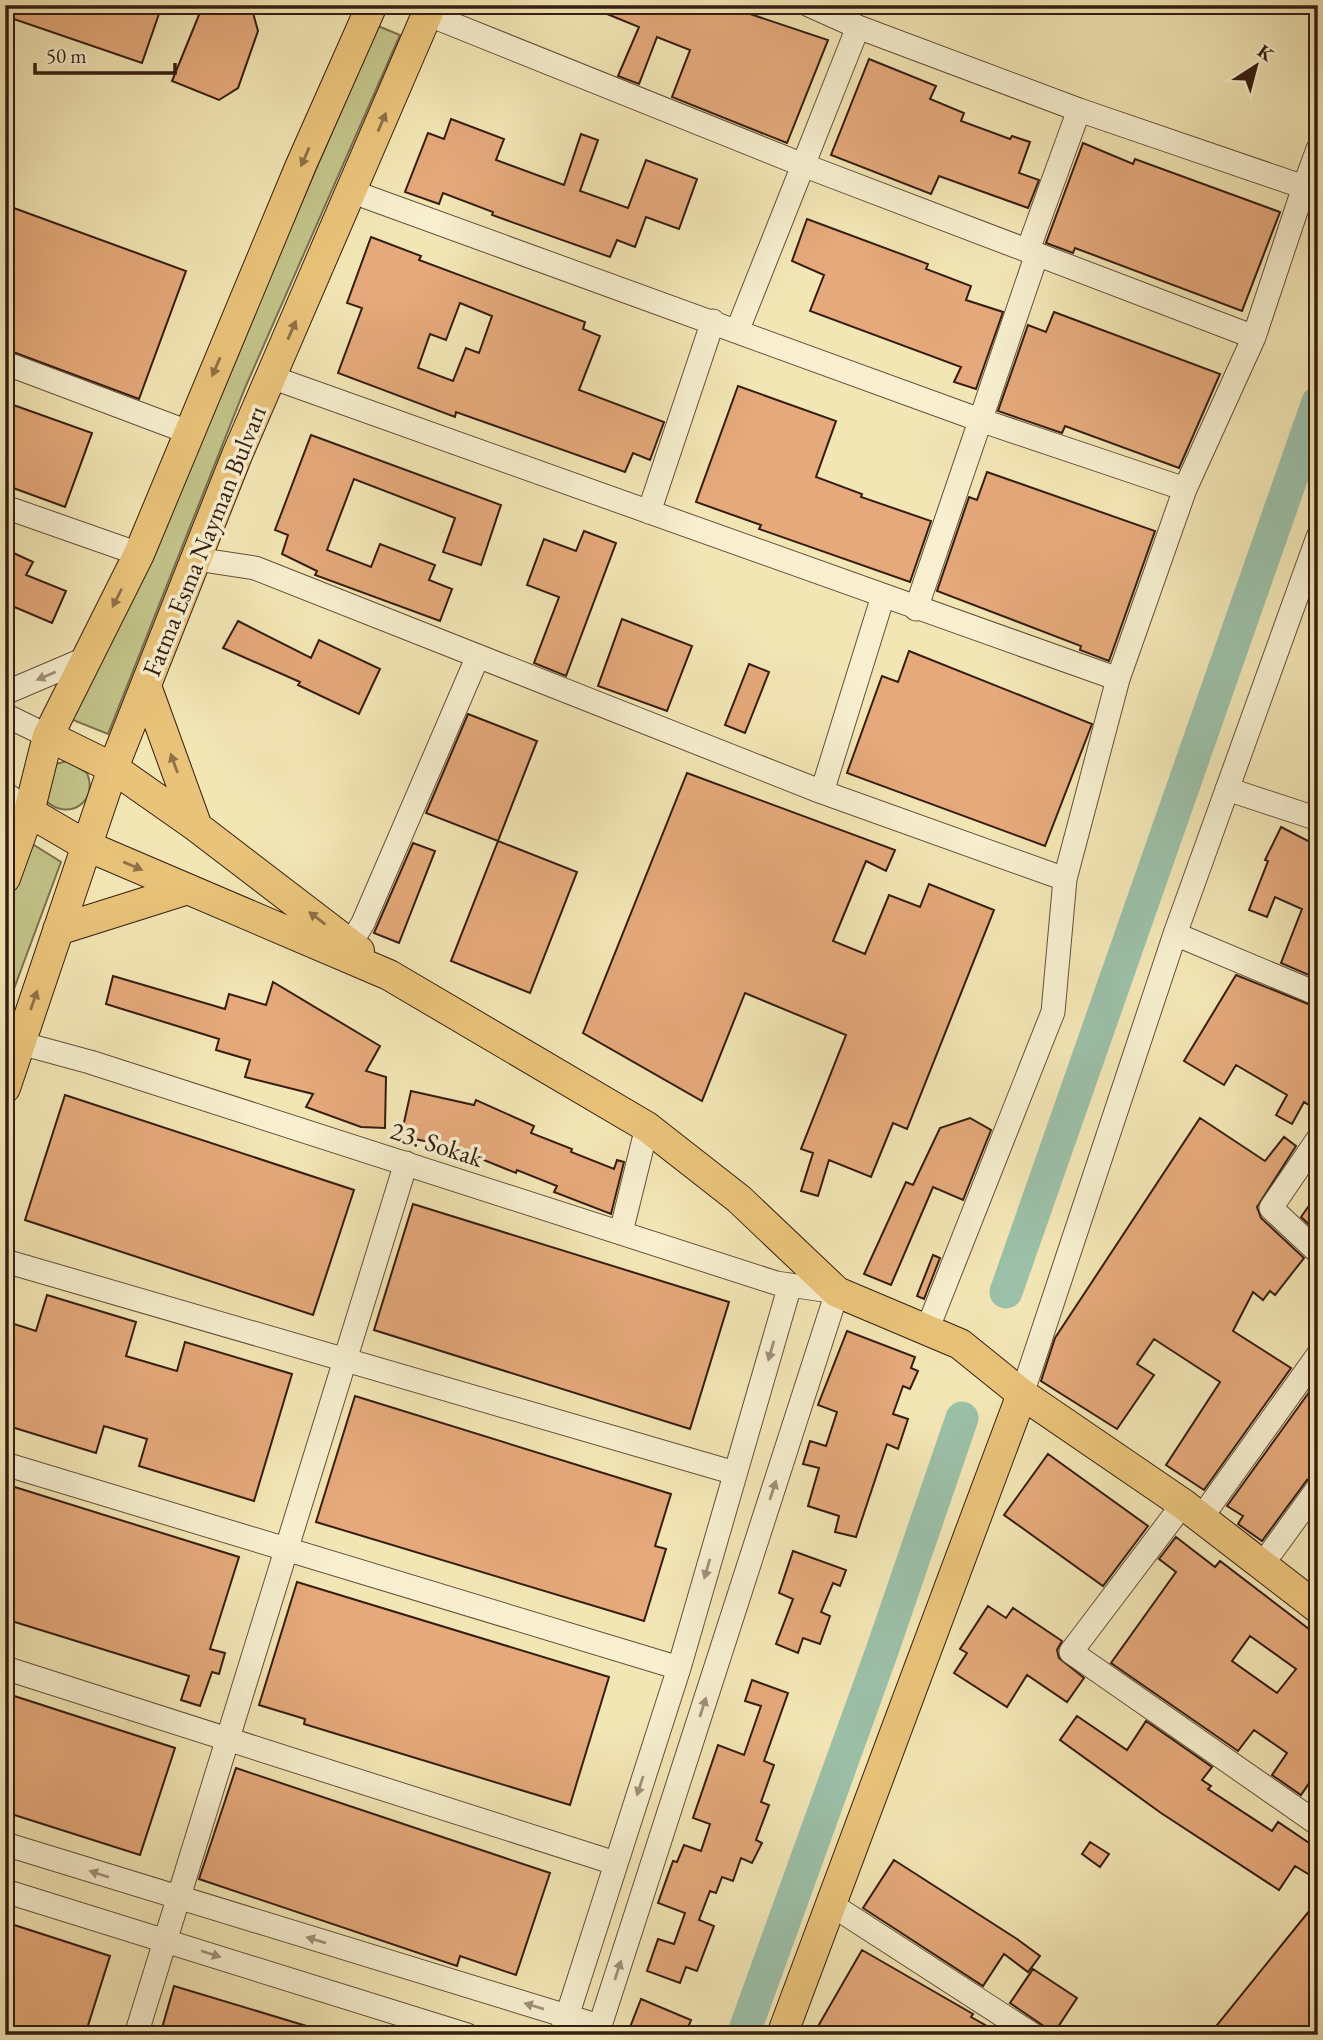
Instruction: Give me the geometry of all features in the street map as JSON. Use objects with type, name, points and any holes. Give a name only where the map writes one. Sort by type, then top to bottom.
[{"type":"main road","name":"Fatma Esma Nayman Bulvarı","points":[[5,878],[29,812],[48,736],[139,554],[301,165],[372,5]]},
{"type":"main road","name":"Fatma Esma Nayman Bulvarı","points":[[5,1088],[113,768],[271,377],[353,192],[422,8]]},
{"type":"main road","points":[[146,686],[197,827]]},
{"type":"main road","points":[[48,736],[113,768],[197,827],[389,975]]},
{"type":"main road","points":[[29,812],[87,846],[389,975],[647,1127],[739,1199],[837,1292],[960,1344],[1022,1394],[1192,1511],[1318,1608]]},
{"type":"main road","points":[[58,930],[188,889]]},
{"type":"main road","points":[[783,2034],[829,1903],[1022,1394]]},
{"type":"street","points":[[422,8],[803,165],[1254,337]]},
{"type":"street","points":[[823,8],[858,27],[1079,110],[1304,187]]},
{"type":"street","points":[[738,330],[858,27]]},
{"type":"street","points":[[916,609],[980,420],[1079,110]]},
{"type":"street","points":[[927,1330],[1053,1012],[1065,879],[1118,679],[1185,489],[1254,337],[1318,149]]},
{"type":"street","points":[[353,192],[980,420],[1185,489]]},
{"type":"street","points":[[649,512],[713,321]]},
{"type":"street","points":[[5,363],[188,432]]},
{"type":"street","points":[[271,377],[1118,679]]},
{"type":"street","points":[[5,507],[139,554]]},
{"type":"street","points":[[1022,1394],[1175,934],[1318,537]]},
{"type":"street","points":[[196,559],[255,568],[822,792],[1065,879]]},
{"type":"street","points":[[822,792],[883,596]]},
{"type":"street","points":[[350,944],[363,923],[478,656]]},
{"type":"street","points":[[5,693],[87,658]]},
{"type":"street","points":[[5,715],[48,736]]},
{"type":"street","points":[[1227,789],[1318,819]]},
{"type":"street","points":[[5,793],[29,812]]},
{"type":"street","points":[[1175,934],[1318,995]]},
{"type":"street","name":"23. Sokak","points":[[20,1043],[90,1062],[790,1285],[837,1292]]},
{"type":"street","points":[[621,1232],[647,1127]]},
{"type":"street","points":[[1314,1241],[1271,1208],[1318,1139]]},
{"type":"street","points":[[136,2035],[406,1163]]},
{"type":"street","points":[[5,1261],[735,1473]]},
{"type":"street","points":[[564,2025],[679,1668],[790,1285]]},
{"type":"street","points":[[5,1844],[564,2025],[598,2031],[837,1292]]},
{"type":"street","points":[[1318,1355],[1192,1511],[1071,1652],[1318,1824]]},
{"type":"street","points":[[5,1464],[679,1668]]},
{"type":"street","points":[[1262,1565],[1318,1488]]},
{"type":"street","points":[[5,1668],[615,1863]]},
{"type":"street","points":[[5,1891],[467,2035]]},
{"type":"street","points":[[829,1903],[1033,2035]]},
{"type":"green space","points":[[378,26],[400,35],[245,388],[108,734],[68,718],[225,379]]},
{"type":"green space","points":[[67,761],[87,773],[90,783],[85,800],[72,809],[55,807],[46,801],[52,765]]},
{"type":"green space","points":[[26,840],[61,862],[5,1013],[5,916]]},
{"type":"building","points":[[5,5],[162,5],[142,63],[5,16]]},
{"type":"building","points":[[203,5],[233,5],[253,13],[258,31],[238,88],[219,100],[172,81]]},
{"type":"building","points":[[585,5],[699,5],[720,13],[723,5],[828,40],[787,143],[672,97],[690,50],[657,37],[639,84],[618,76],[639,27]]},
{"type":"building","points":[[869,59],[936,86],[930,99],[964,113],[961,121],[1010,139],[1012,136],[1030,142],[1019,173],[1039,180],[1028,208],[939,176],[931,194],[831,155]]},
{"type":"building","points":[[451,119],[504,139],[496,160],[564,185],[581,134],[598,140],[580,191],[628,208],[646,160],[697,179],[679,229],[646,217],[635,247],[617,240],[610,257],[492,215],[493,212],[443,193],[439,204],[405,192],[428,133],[444,139]]},
{"type":"building","points":[[1083,143],[1133,164],[1135,159],[1280,212],[1242,311],[1075,248],[1073,253],[1046,243]]},
{"type":"building","points":[[11,207],[186,271],[139,399],[5,349],[5,224]]},
{"type":"building","points":[[807,219],[928,264],[926,269],[971,286],[966,300],[1003,312],[976,389],[954,382],[961,367],[810,311],[824,275],[792,261]]},
{"type":"building","points":[[371,237],[421,256],[419,260],[585,322],[583,329],[600,336],[579,390],[664,422],[650,460],[633,453],[625,472],[456,412],[455,417],[338,373],[362,308],[347,303]],"holes":[[[460,303],[492,316],[479,353],[466,348],[453,381],[418,368],[430,334],[446,340]]]},
{"type":"building","points":[[1054,312],[1220,374],[1179,468],[1065,426],[1062,433],[998,411],[1028,325],[1046,332]]},
{"type":"building","points":[[738,386],[836,421],[816,477],[862,494],[861,497],[931,521],[910,582],[759,529],[761,525],[696,502]]},
{"type":"building","points":[[5,402],[92,433],[65,507],[5,485]]},
{"type":"building","points":[[311,435],[501,505],[481,565],[443,552],[455,518],[354,479],[327,550],[371,567],[380,544],[435,565],[429,580],[452,589],[440,621],[315,575],[317,571],[282,554],[288,535],[275,530]]},
{"type":"building","points":[[987,472],[1155,531],[1109,661],[1080,650],[1081,646],[937,591],[969,497],[977,500]]},
{"type":"building","points":[[584,531],[616,543],[566,676],[534,663],[559,597],[527,585],[544,539],[576,551]]},
{"type":"building","points":[[5,549],[33,562],[26,575],[66,591],[52,623],[5,603]]},
{"type":"building","points":[[622,619],[692,646],[667,711],[598,686]]},
{"type":"building","points":[[238,621],[311,658],[319,640],[380,669],[359,714],[298,685],[300,682],[223,648]]},
{"type":"building","points":[[909,651],[1092,724],[1045,846],[847,773],[882,676],[898,682]]},
{"type":"building","points":[[749,664],[769,672],[745,733],[725,725]]},
{"type":"building","points":[[468,714],[537,741],[498,841],[426,813]]},
{"type":"building","points":[[687,773],[895,850],[886,871],[866,861],[833,941],[865,954],[889,895],[920,907],[929,884],[994,910],[907,1129],[893,1123],[871,1177],[829,1160],[818,1196],[801,1191],[813,1153],[801,1149],[846,1035],[745,993],[702,1101],[583,1033]]},
{"type":"building","points":[[1281,827],[1318,846],[1318,979],[1281,963],[1302,909],[1275,897],[1267,917],[1249,910],[1268,861],[1265,860]]},
{"type":"building","points":[[498,841],[577,872],[530,993],[451,961]]},
{"type":"building","points":[[413,843],[435,851],[399,943],[374,933]]},
{"type":"building","points":[[1236,975],[1318,1008],[1318,1111],[1304,1102],[1292,1124],[1276,1115],[1287,1095],[1236,1065],[1224,1085],[1184,1061]]},
{"type":"building","points":[[113,976],[225,1009],[229,994],[266,1005],[273,982],[380,1046],[366,1071],[386,1077],[385,1128],[361,1127],[306,1107],[313,1094],[245,1077],[250,1060],[216,1050],[219,1039],[106,1004]]},
{"type":"building","points":[[411,1091],[474,1105],[476,1100],[534,1126],[531,1133],[572,1149],[571,1152],[614,1169],[617,1160],[624,1162],[611,1214],[554,1192],[557,1186],[517,1170],[516,1173],[452,1147],[401,1136]]},
{"type":"building","points":[[65,1095],[354,1190],[313,1315],[25,1220]]},
{"type":"building","points":[[970,1118],[991,1130],[963,1200],[933,1187],[891,1285],[864,1274],[906,1182],[913,1185],[940,1128]]},
{"type":"building","points":[[1200,1118],[1265,1161],[1284,1137],[1296,1146],[1257,1207],[1261,1218],[1304,1258],[1275,1295],[1270,1291],[1263,1300],[1253,1292],[1233,1331],[1291,1368],[1204,1490],[1166,1465],[1220,1382],[1154,1339],[1137,1364],[1154,1375],[1117,1429],[1041,1381],[1055,1338]]},
{"type":"building","points":[[1318,1193],[1318,1233],[1301,1217]]},
{"type":"building","points":[[413,1204],[729,1302],[690,1429],[374,1330]]},
{"type":"building","points":[[933,1255],[940,1258],[924,1299],[917,1296]]},
{"type":"building","points":[[47,1295],[136,1322],[126,1356],[177,1371],[185,1342],[292,1374],[254,1501],[139,1466],[147,1439],[104,1426],[96,1453],[5,1425],[5,1321],[36,1331]]},
{"type":"building","points":[[847,1331],[915,1357],[911,1368],[918,1371],[910,1389],[903,1386],[893,1414],[908,1419],[898,1449],[887,1444],[856,1537],[835,1532],[839,1516],[808,1506],[819,1468],[803,1464],[810,1441],[826,1446],[837,1412],[818,1405]]},
{"type":"building","points":[[1315,1384],[1318,1386],[1318,1474],[1307,1480],[1262,1541],[1238,1524],[1243,1516],[1227,1506]]},
{"type":"building","points":[[355,1396],[671,1494],[655,1546],[666,1549],[644,1621],[316,1522]]},
{"type":"building","points":[[1048,1454],[1148,1526],[1103,1586],[1004,1515]]},
{"type":"building","points":[[5,1484],[239,1557],[210,1649],[225,1653],[219,1674],[212,1672],[200,1706],[181,1700],[189,1676],[5,1619]]},
{"type":"building","points":[[1176,1537],[1215,1567],[1220,1561],[1318,1636],[1318,1770],[1301,1795],[1272,1775],[1287,1753],[1254,1730],[1238,1751],[1111,1663],[1176,1572],[1159,1559]],"holes":[[[1250,1636],[1296,1669],[1277,1693],[1232,1661]]]},
{"type":"building","points":[[793,1551],[846,1570],[840,1586],[833,1583],[821,1612],[830,1616],[820,1644],[803,1638],[798,1653],[776,1644],[793,1599],[779,1593]]},
{"type":"building","points":[[297,1582],[609,1677],[570,1805],[304,1724],[305,1719],[259,1705]]},
{"type":"building","points":[[988,1606],[1006,1618],[1013,1608],[1062,1641],[1057,1650],[1059,1658],[1084,1678],[1067,1702],[1027,1675],[1007,1707],[954,1673],[967,1653],[960,1649]]},
{"type":"building","points":[[752,1680],[788,1693],[764,1761],[774,1765],[761,1802],[769,1805],[756,1840],[762,1843],[752,1863],[741,1858],[733,1881],[722,1877],[716,1893],[710,1891],[699,1920],[714,1926],[697,1971],[686,1967],[680,1983],[647,1971],[658,1939],[674,1944],[685,1913],[658,1903],[673,1861],[677,1862],[684,1845],[701,1851],[710,1824],[693,1818],[718,1745],[744,1755],[761,1706],[745,1701]]},
{"type":"building","points":[[5,1693],[175,1748],[140,1855],[5,1812]]},
{"type":"building","points":[[1077,1716],[1127,1750],[1146,1721],[1212,1767],[1202,1780],[1211,1786],[1208,1789],[1272,1831],[1278,1822],[1318,1849],[1318,1880],[1295,1866],[1279,1890],[1161,1813],[1060,1740]]},
{"type":"building","points":[[236,1768],[550,1873],[516,1975],[460,1956],[457,1966],[199,1879]]},
{"type":"building","points":[[1090,1842],[1109,1854],[1100,1867],[1082,1854]]},
{"type":"building","points":[[894,1860],[1040,1956],[1028,1972],[1004,1954],[983,1986],[863,1908]]},
{"type":"building","points":[[1318,1900],[1318,2035],[1209,2035]]},
{"type":"building","points":[[5,1922],[110,1956],[85,2035],[5,2035]]},
{"type":"building","points":[[862,1950],[973,2014],[971,2017],[1003,2035],[813,2035]]},
{"type":"building","points":[[1033,1969],[1077,1998],[1054,2033],[1010,2003]]},
{"type":"building","points":[[174,1986],[323,2031],[322,2035],[160,2035]]},
{"type":"building","points":[[641,1999],[691,2020],[685,2035],[627,2035]]},
{"type":"waterway","points":[[1006,1292],[1318,402]]},
{"type":"waterway","points":[[743,2035],[882,1651],[962,1418]]}]
